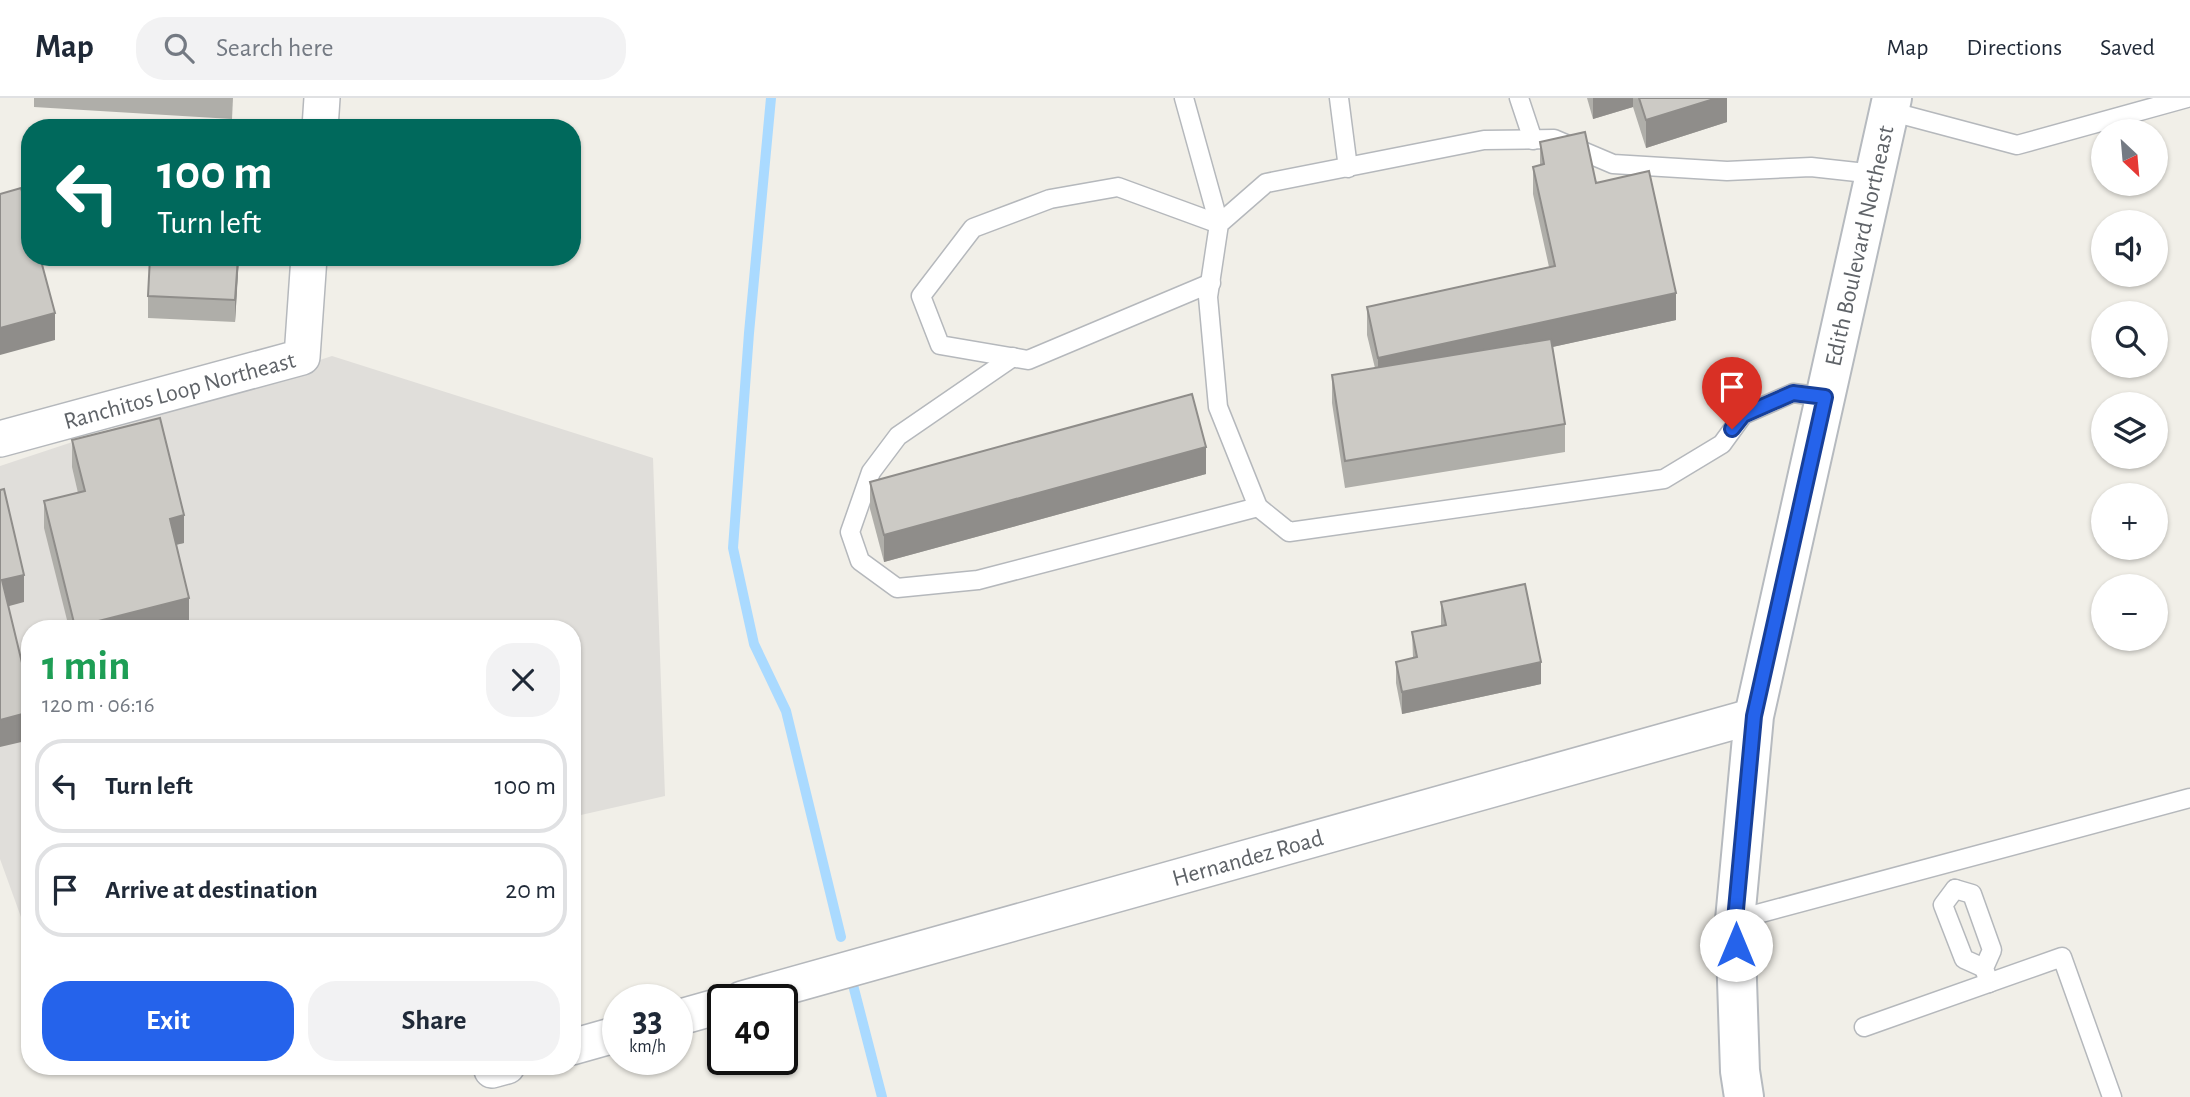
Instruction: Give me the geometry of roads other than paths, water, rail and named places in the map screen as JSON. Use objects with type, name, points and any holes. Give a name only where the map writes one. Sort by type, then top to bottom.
[{"type":"street","points":[[321,119],[322,98]]},
{"type":"street","name":"Edith Boulevard Northeast","points":[[1744,1097],[1740,1071],[1735,920],[1754,716],[1891,104]]},
{"type":"street","name":"Ranchitos Loop Northeast","points":[[0,439],[302,357],[308,266]]},
{"type":"street","name":"Hernandez Road","points":[[796,984],[1754,716]]},
{"type":"street","points":[[581,1044],[602,1039]]},
{"type":"lane","points":[[1184,98],[1219,224],[1208,297],[1217,407],[1258,507],[1289,532],[1664,479],[1722,444],[1743,415],[1793,393],[1825,397]]},
{"type":"lane","points":[[1339,98],[1348,168]]},
{"type":"lane","points":[[1518,98],[1533,140]]},
{"type":"lane","points":[[1891,104],[2017,145],[2187,98]]},
{"type":"lane","points":[[1219,224],[1266,183],[1484,141],[1553,139],[1613,164],[1727,171],[1811,167],[1875,174]]},
{"type":"lane","points":[[1211,283],[1028,360],[940,345],[921,296],[974,228],[1050,199],[1118,187],[1219,224]]},
{"type":"lane","points":[[1013,357],[898,436],[871,472],[850,532],[860,561],[897,588],[978,580],[1258,507]]},
{"type":"lane","points":[[1735,920],[2190,798]]},
{"type":"lane","points":[[1946,863],[1955,889]]},
{"type":"lane","points":[[1955,889],[1972,894],[1992,950],[1987,975]]},
{"type":"lane","points":[[1955,889],[1943,905],[1964,959],[1987,975]]},
{"type":"lane","points":[[1864,1027],[1987,975],[2062,957],[2112,1097]]},
{"type":"waterway","points":[[771,98],[749,333],[733,548],[754,644],[786,711],[841,937]]},
{"type":"waterway","points":[[852,981],[882,1097]]}]
